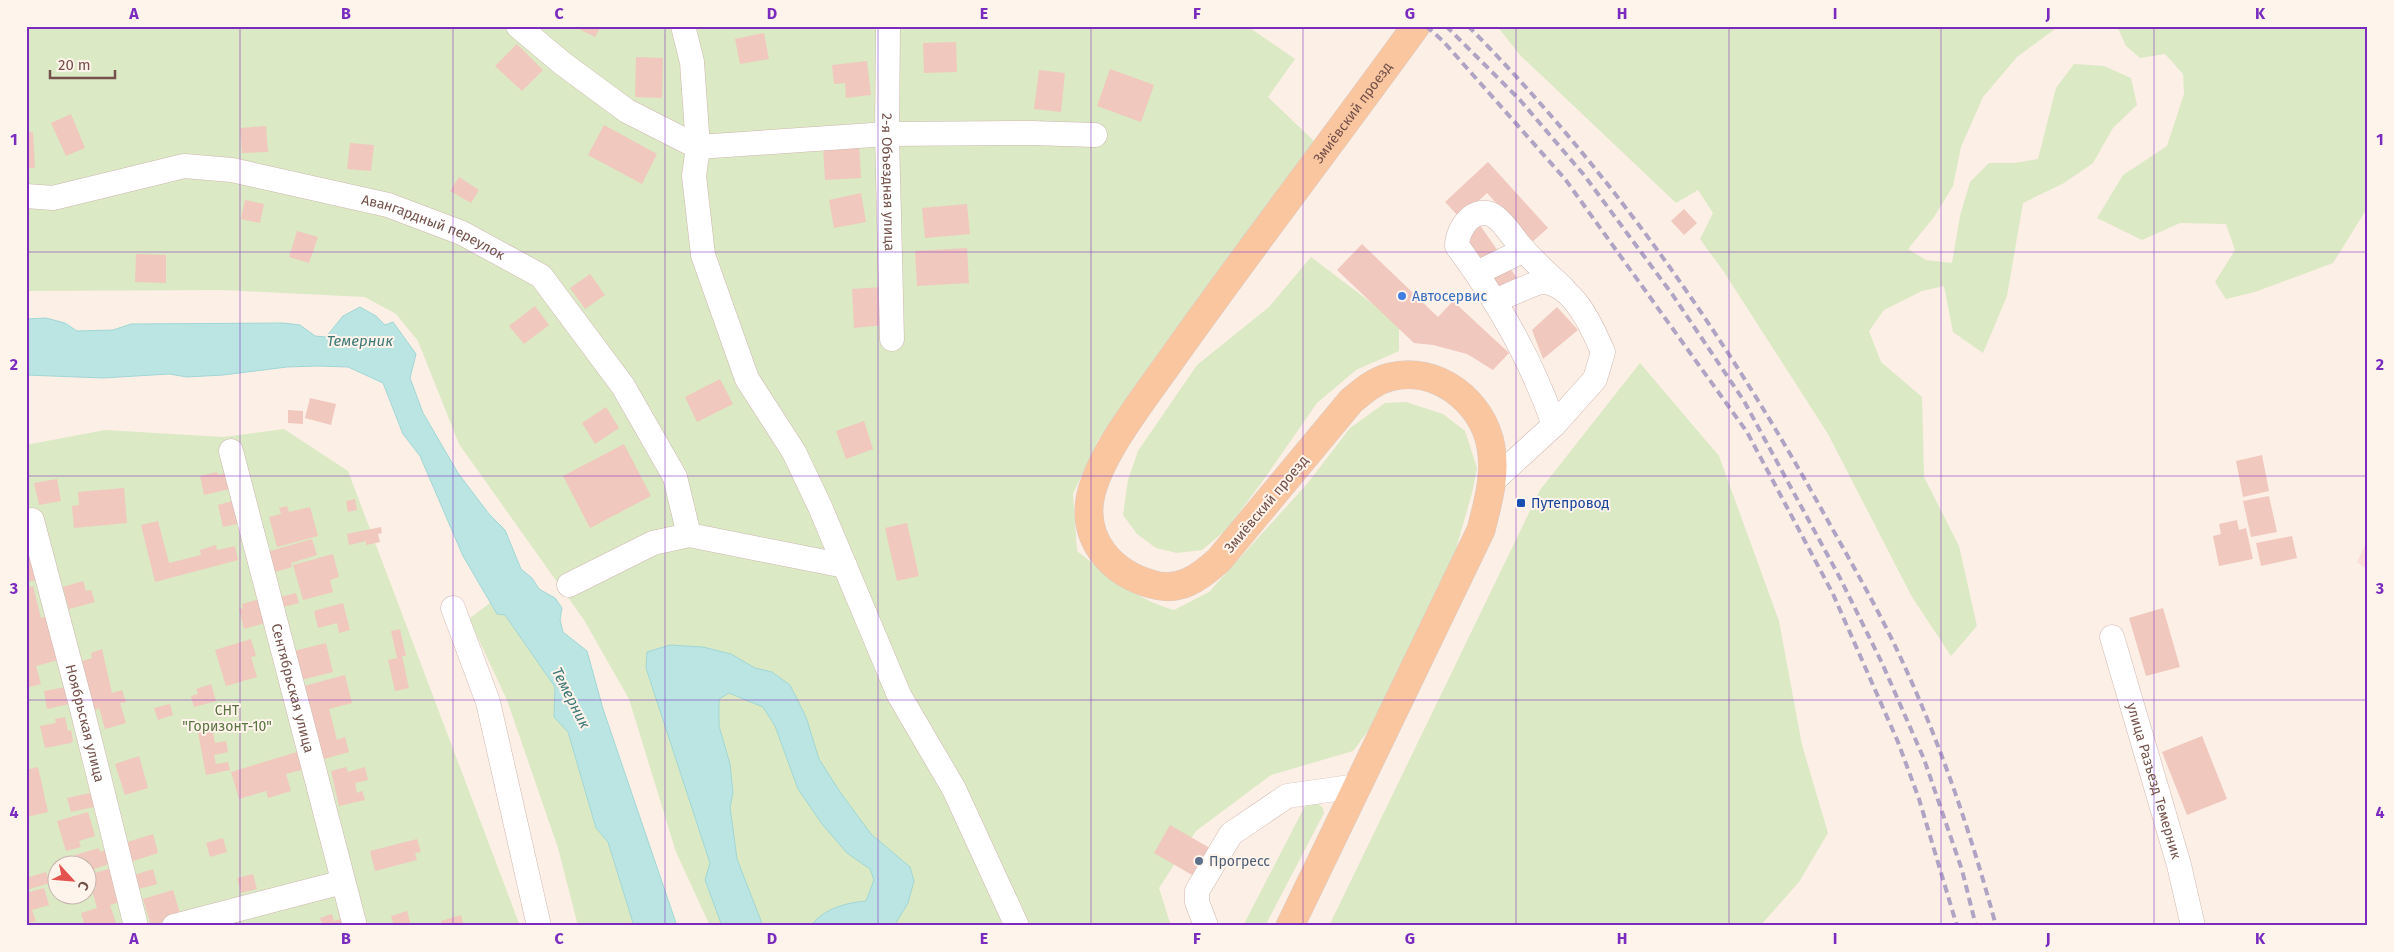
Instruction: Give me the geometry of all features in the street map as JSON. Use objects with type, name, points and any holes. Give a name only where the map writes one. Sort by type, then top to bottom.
[{"type":"main road","name":"Змиёвский проезд","points":[[1290,926],[1481,530],[1494,480],[1491,446],[1485,426],[1475,408],[1462,395],[1447,385],[1426,376],[1409,374],[1390,377],[1370,386],[1351,401],[1219,560],[1199,578],[1179,586],[1159,587],[1138,580],[1107,558],[1094,542],[1088,523],[1090,498],[1098,474],[1117,440],[1200,320],[1416,26]]},
{"type":"street","points":[[518,26],[562,63],[627,111],[698,147],[887,134],[1030,133],[1095,135]]},
{"type":"street","points":[[683,26],[692,62],[698,147],[694,176],[703,256],[748,379],[794,452],[845,566],[899,695],[954,788],[1017,926]]},
{"type":"street","name":"2-я Объездная улица","points":[[888,26],[887,134],[892,339]]},
{"type":"street","name":"Авангардный переулок","points":[[26,196],[53,198],[184,166],[232,170],[388,205],[462,233],[541,276],[606,362],[623,386],[675,477],[689,535]]},
{"type":"street","points":[[1494,480],[1554,425],[1595,379],[1603,352],[1589,320],[1564,289],[1524,250],[1494,216],[1486,214],[1470,218],[1459,230],[1457,246],[1495,301],[1541,386],[1554,425]]},
{"type":"street","points":[[1477,273],[1524,250]]},
{"type":"street","points":[[1495,301],[1542,282],[1564,289]]},
{"type":"street","name":"Сентябрьская улица","points":[[231,451],[355,926]]},
{"type":"street","name":"Ноябрьская улица","points":[[32,520],[81,705],[136,926]]},
{"type":"street","points":[[569,585],[653,543],[689,535],[845,566]]},
{"type":"street","points":[[453,608],[488,702],[539,926]]},
{"type":"street","name":"улица Разъезд Темерник","points":[[2112,637],[2179,865],[2193,926]]},
{"type":"street","points":[[1206,926],[1197,902],[1197,891],[1231,834],[1287,796],[1357,786]]},
{"type":"street","points":[[174,926],[343,882]]},
{"type":"shaded area","points":[[2368,539],[2368,570],[2357,562]]},
{"type":"green space","points":[[26,26],[1247,26],[1295,59],[1268,97],[1316,143],[1098,440],[1073,494],[1077,551],[1135,593],[1160,606],[1174,610],[1209,592],[1307,484],[1350,428],[1385,403],[1406,402],[1443,414],[1465,431],[1477,468],[1456,549],[1374,723],[1353,751],[1271,775],[1196,831],[1159,888],[1171,926],[710,926],[676,852],[629,699],[584,620],[459,444],[418,341],[396,314],[365,297],[222,290],[26,291]]},
{"type":"green space","points":[[1497,26],[2059,26],[2017,57],[1983,97],[1961,147],[1953,186],[1934,217],[1908,249],[1926,260],[1952,263],[1960,216],[1970,182],[1989,163],[2014,163],[2038,159],[2056,88],[2074,64],[2104,66],[2131,78],[2137,105],[2113,128],[2093,163],[2064,183],[2023,203],[2007,296],[1983,353],[1953,332],[1944,286],[1922,291],[1884,310],[1869,331],[1881,362],[1922,397],[1924,477],[1959,546],[1977,626],[1951,656],[1912,597],[1828,434],[1724,272],[1700,239],[1713,213],[1698,190],[1676,203],[1520,55]]},
{"type":"green space","points":[[2117,26],[2368,26],[2368,207],[2333,263],[2255,292],[2226,299],[2215,282],[2235,250],[2226,224],[2180,223],[2142,240],[2097,218],[2123,175],[2167,146],[2184,94],[2183,74],[2165,54],[2140,58],[2126,46]]},
{"type":"green space","points":[[1311,257],[1399,324],[1399,351],[1356,370],[1317,403],[1227,529],[1202,550],[1177,553],[1156,548],[1137,534],[1123,515],[1128,480],[1138,451],[1197,365],[1269,307]]},
{"type":"green space","points":[[1640,363],[1719,456],[1779,621],[1802,745],[1828,833],[1799,882],[1760,926],[1329,926],[1540,490]]},
{"type":"green space","name":"СНТ \"Горизонт-10\"","points":[[284,429],[348,471],[520,926],[26,926],[26,445],[105,430],[223,437]]},
{"type":"green space","points":[[491,602],[497,613],[505,615],[555,687],[554,716],[568,732],[596,828],[608,842],[634,926],[578,926],[558,848],[507,700],[469,619]]},
{"type":"green space","points":[[1318,803],[1323,808],[1324,813],[1265,926],[1243,926],[1306,804]]},
{"type":"water","name":"Темерник","points":[[360,307],[376,316],[385,325],[393,322],[416,354],[410,378],[423,413],[458,473],[489,514],[505,530],[521,569],[532,578],[539,589],[555,598],[562,608],[560,620],[563,632],[587,651],[603,709],[677,926],[634,926],[608,842],[596,828],[568,732],[554,717],[555,687],[505,615],[497,614],[463,556],[420,456],[403,434],[383,383],[348,367],[318,366],[287,367],[223,375],[187,377],[169,374],[103,378],[26,375],[26,319],[46,318],[65,323],[77,331],[113,330],[131,324],[283,323],[300,325],[315,336],[326,337],[343,316]]},
{"type":"water","points":[[670,645],[703,647],[731,654],[755,668],[772,672],[790,685],[806,717],[819,759],[840,792],[871,834],[910,867],[914,881],[908,903],[894,926],[811,926],[829,911],[851,903],[866,901],[874,880],[870,869],[847,853],[822,824],[798,789],[775,726],[763,707],[729,693],[719,699],[719,726],[730,764],[733,793],[730,807],[737,859],[763,926],[722,926],[705,880],[710,863],[646,668],[647,652]]},
{"type":"building","points":[[573,26],[601,26],[595,37]]},
{"type":"building","points":[[764,33],[769,59],[740,64],[735,39]]},
{"type":"building","points":[[956,42],[957,72],[924,73],[923,43]]},
{"type":"building","points":[[517,44],[543,70],[522,91],[495,66]]},
{"type":"building","points":[[636,57],[663,58],[662,98],[635,97]]},
{"type":"building","points":[[867,61],[871,95],[846,98],[845,83],[834,84],[832,65]]},
{"type":"building","points":[[1110,69],[1154,85],[1141,122],[1097,106]]},
{"type":"building","points":[[1039,70],[1065,73],[1061,112],[1034,109]]},
{"type":"building","points":[[71,114],[85,148],[66,156],[51,123]]},
{"type":"building","points":[[604,125],[657,154],[642,184],[588,155]]},
{"type":"building","points":[[266,126],[268,152],[242,153],[240,128]]},
{"type":"building","points":[[33,132],[35,168],[26,168],[26,133]]},
{"type":"building","points":[[350,143],[374,145],[371,171],[347,169]]},
{"type":"building","points":[[859,143],[861,178],[825,180],[823,145]]},
{"type":"building","points":[[1488,162],[1548,228],[1532,242],[1487,193],[1460,218],[1445,202]]},
{"type":"building","points":[[459,177],[479,190],[471,203],[450,191]]},
{"type":"building","points":[[861,193],[866,222],[834,228],[829,200]]},
{"type":"building","points":[[245,200],[264,204],[260,223],[241,219]]},
{"type":"building","points":[[967,204],[970,234],[925,238],[922,208]]},
{"type":"building","points":[[1684,209],[1697,223],[1684,235],[1671,221]]},
{"type":"building","points":[[1477,221],[1526,291],[1509,303],[1460,233]]},
{"type":"building","points":[[297,231],[318,237],[309,263],[289,257]]},
{"type":"building","points":[[1362,244],[1438,317],[1453,301],[1509,353],[1493,370],[1467,354],[1433,345],[1414,343],[1337,270]]},
{"type":"building","points":[[967,248],[969,283],[917,286],[915,251]]},
{"type":"building","points":[[136,254],[166,255],[166,283],[135,282]]},
{"type":"building","points":[[590,274],[605,295],[585,309],[570,288]]},
{"type":"building","points":[[882,287],[885,325],[854,328],[852,289]]},
{"type":"building","points":[[535,306],[549,325],[524,344],[509,326]]},
{"type":"building","points":[[1557,307],[1578,330],[1543,359],[1532,330]]},
{"type":"building","points":[[720,379],[733,404],[697,422],[685,397]]},
{"type":"building","points":[[310,398],[336,404],[331,425],[305,418]]},
{"type":"building","points":[[606,407],[619,428],[595,444],[582,423]]},
{"type":"building","points":[[288,410],[303,411],[303,424],[288,423]]},
{"type":"building","points":[[864,421],[873,449],[846,459],[836,431]]},
{"type":"building","points":[[624,444],[651,496],[590,528],[563,476]]},
{"type":"building","points":[[2262,455],[2269,491],[2243,497],[2236,461]]},
{"type":"building","points":[[217,472],[218,475],[230,472],[234,488],[204,495],[200,476]]},
{"type":"building","points":[[57,479],[61,501],[39,505],[34,483]]},
{"type":"building","points":[[124,488],[127,523],[74,528],[72,506],[79,505],[78,492]]},
{"type":"building","points":[[2269,496],[2277,532],[2251,537],[2243,501]]},
{"type":"building","points":[[355,499],[357,510],[348,512],[346,501]]},
{"type":"building","points":[[236,500],[241,523],[223,527],[218,505]]},
{"type":"building","points":[[287,506],[289,512],[310,507],[318,536],[277,547],[269,517],[281,514],[279,508]]},
{"type":"building","points":[[2237,520],[2239,530],[2246,528],[2253,559],[2219,566],[2213,536],[2221,534],[2219,524]]},
{"type":"building","points":[[158,521],[169,563],[201,555],[200,550],[216,545],[217,550],[235,546],[238,560],[155,582],[141,525]]},
{"type":"building","points":[[907,523],[919,576],[897,581],[885,528]]},
{"type":"building","points":[[381,527],[382,533],[378,534],[380,542],[366,545],[366,541],[349,545],[347,534]]},
{"type":"building","points":[[2292,536],[2297,558],[2261,566],[2256,543]]},
{"type":"building","points":[[312,539],[317,555],[291,563],[292,567],[269,574],[263,553]]},
{"type":"building","points":[[33,553],[39,580],[26,582],[26,555]]},
{"type":"building","points":[[333,554],[339,577],[330,580],[333,592],[303,600],[293,565]]},
{"type":"building","points":[[83,581],[86,591],[91,590],[95,602],[69,609],[63,587]]},
{"type":"building","points":[[33,586],[41,618],[51,615],[62,659],[36,666],[41,684],[26,688],[26,588]]},
{"type":"building","points":[[296,593],[299,603],[283,607],[280,597]]},
{"type":"building","points":[[259,599],[265,623],[244,629],[239,609],[243,608],[242,604]]},
{"type":"building","points":[[343,603],[350,630],[339,633],[337,623],[318,628],[314,611]]},
{"type":"building","points":[[2163,608],[2180,667],[2146,676],[2129,618]]},
{"type":"building","points":[[400,629],[406,656],[402,656],[409,688],[395,691],[388,660],[397,658],[391,631]]},
{"type":"building","points":[[251,639],[256,656],[251,657],[257,677],[226,686],[215,650]]},
{"type":"building","points":[[326,643],[333,672],[301,680],[294,651]]},
{"type":"building","points":[[102,649],[112,693],[122,690],[126,702],[120,703],[126,723],[105,729],[99,708],[95,710],[80,662],[92,658],[91,653]]},
{"type":"building","points":[[345,675],[352,703],[329,709],[337,740],[345,737],[349,752],[324,759],[304,686]]},
{"type":"building","points":[[211,684],[216,701],[194,707],[191,696],[198,694],[196,689]]},
{"type":"building","points":[[66,687],[69,704],[47,709],[44,691]]},
{"type":"building","points":[[170,704],[173,715],[158,720],[154,708]]},
{"type":"building","points":[[65,717],[68,731],[71,730],[73,740],[71,743],[45,748],[40,726],[56,723],[55,719]]},
{"type":"building","points":[[211,724],[215,743],[226,741],[228,752],[214,755],[216,764],[228,762],[230,770],[206,775],[197,727]]},
{"type":"building","points":[[2202,736],[2227,799],[2187,815],[2162,752]]},
{"type":"building","points":[[300,751],[305,769],[286,774],[291,791],[268,798],[266,791],[239,799],[231,772]]},
{"type":"building","points":[[139,756],[148,788],[125,795],[115,764]]},
{"type":"building","points":[[38,767],[48,812],[26,817],[26,770]]},
{"type":"building","points":[[346,767],[348,772],[365,767],[368,780],[355,783],[357,793],[362,791],[365,800],[339,806],[331,771]]},
{"type":"building","points":[[90,793],[94,807],[71,812],[67,798]]},
{"type":"building","points":[[88,812],[95,836],[79,841],[81,847],[66,851],[57,821]]},
{"type":"building","points":[[1170,825],[1227,858],[1211,886],[1154,853]]},
{"type":"building","points":[[153,834],[158,853],[130,862],[124,843]]},
{"type":"building","points":[[223,838],[227,852],[210,857],[206,843]]},
{"type":"building","points":[[417,839],[421,852],[415,853],[417,860],[375,871],[370,851]]},
{"type":"building","points":[[99,848],[100,852],[105,850],[109,864],[98,868],[98,854],[78,854]]},
{"type":"building","points":[[112,868],[123,901],[110,905],[117,926],[85,926],[81,913],[97,908],[96,904],[98,904],[98,872]]},
{"type":"building","points":[[153,869],[157,884],[135,890],[131,876]]},
{"type":"building","points":[[46,872],[48,884],[26,890],[26,878]]},
{"type":"building","points":[[253,874],[257,889],[241,893],[237,878]]},
{"type":"building","points":[[44,888],[49,905],[32,910],[36,921],[29,923],[26,913],[26,893]]},
{"type":"building","points":[[173,890],[181,917],[151,925],[143,899]]},
{"type":"building","points":[[407,911],[411,926],[394,926],[391,916]]},
{"type":"building","points":[[332,914],[334,921],[344,918],[346,926],[323,926],[320,918]]},
{"type":"building","points":[[461,915],[464,926],[442,926],[441,921]]},
{"type":"railway","points":[[1426,26],[1443,41],[1565,179],[1747,432],[1833,594],[1898,742],[1919,799],[1957,926]]},
{"type":"railway","points":[[1446,26],[1520,100],[1584,175],[1672,294],[1744,401],[1840,578],[1882,663],[1924,759],[1962,870],[1976,926]]},
{"type":"railway","points":[[1468,26],[1519,79],[1568,135],[1659,252],[1743,376],[1781,439],[1869,595],[1913,685],[1953,787],[1976,856],[1996,926]]},
{"type":"place","name":"Автосервис","points":[[1402,296]]},
{"type":"place","name":"Путепровод","points":[[1521,503]]},
{"type":"place","name":"Прогресс","points":[[1199,861]]}]
